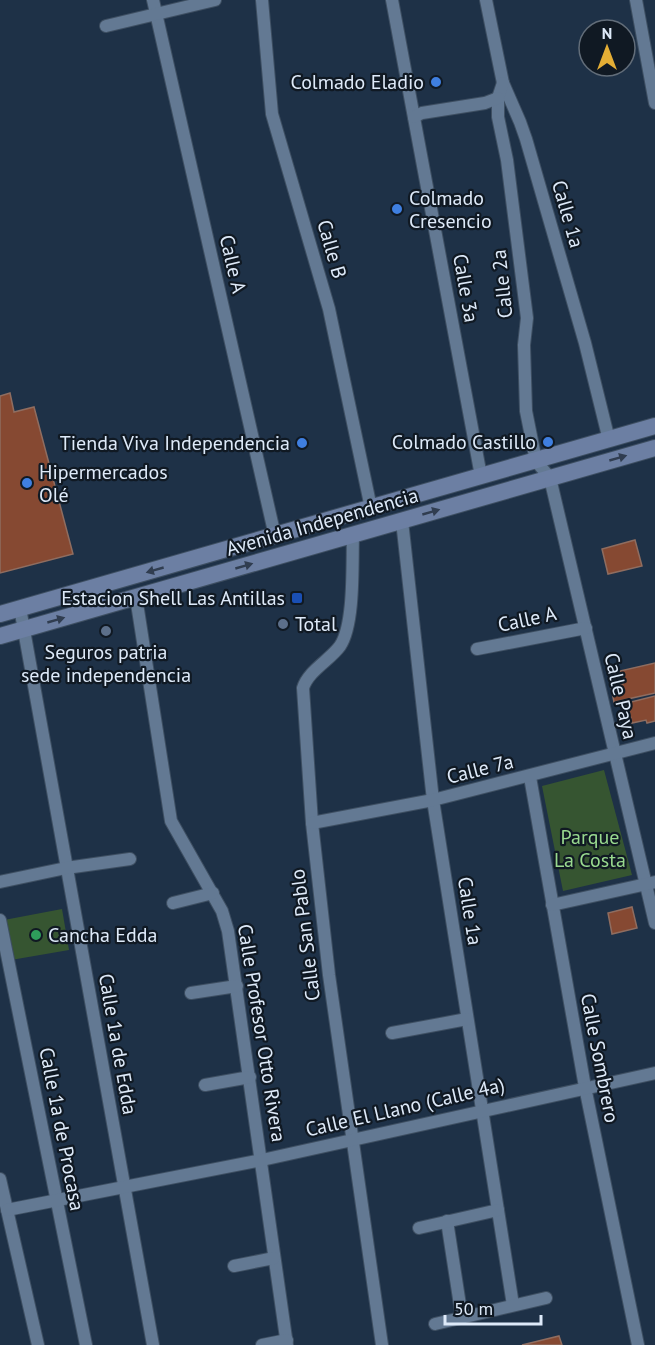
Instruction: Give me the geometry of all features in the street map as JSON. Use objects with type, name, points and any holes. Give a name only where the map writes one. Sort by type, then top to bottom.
[{"type":"main road","name":"Avenida Independencia","points":[[0,614],[655,426]]},
{"type":"main road","name":"Avenida Independencia","points":[[0,636],[655,448]]},
{"type":"main road","points":[[303,528],[308,547]]},
{"type":"main road","points":[[193,560],[198,579]]},
{"type":"street","name":"Calle A","points":[[153,0],[275,536]]},
{"type":"street","points":[[106,26],[214,0]]},
{"type":"street","name":"Calle B","points":[[262,0],[272,114],[329,309],[372,508]]},
{"type":"street","name":"Calle 3a","points":[[392,0],[481,476]]},
{"type":"street","name":"Calle 1a","points":[[486,0],[503,83],[520,122],[528,148],[585,343],[609,440]]},
{"type":"street","points":[[636,0],[650,46],[655,104]]},
{"type":"street","name":"Calle 2a","points":[[503,83],[498,98],[498,117],[507,160],[527,318],[524,382],[526,411],[536,461],[550,478]]},
{"type":"street","points":[[414,117],[422,113],[485,103],[498,98]]},
{"type":"street","name":"Calle Paya","points":[[550,478],[614,755],[651,883],[655,923]]},
{"type":"street","name":"Calle 1a","points":[[402,521],[433,800],[513,1305]]},
{"type":"street","name":"Calle San Pablo","points":[[353,535],[350,604],[345,636],[340,645],[307,680],[303,688],[312,823],[329,975],[382,1345]]},
{"type":"street","name":"Calle Profesor Otto Rivera","points":[[136,597],[170,818],[213,893],[226,921],[287,1343]]},
{"type":"street","name":"Calle 1a de Edda","points":[[20,608],[153,1345]]},
{"type":"street","name":"Calle A","points":[[477,650],[586,628]]},
{"type":"street","name":"Calle 7a","points":[[312,823],[433,800],[530,777],[655,743]]},
{"type":"street","name":"Calle Sombrero","points":[[530,777],[585,1087],[638,1345]]},
{"type":"street","points":[[0,882],[66,868],[130,859]]},
{"type":"street","points":[[552,905],[651,883]]},
{"type":"street","points":[[173,903],[213,893]]},
{"type":"street","name":"Calle 1a de Procasa","points":[[0,920],[86,1345]]},
{"type":"street","points":[[191,993],[237,986]]},
{"type":"street","points":[[392,1033],[467,1019]]},
{"type":"street","name":"Calle El Llano (Calle 4a)","points":[[7,1210],[262,1160],[655,1072]]},
{"type":"street","points":[[205,1085],[250,1077]]},
{"type":"street","points":[[0,1179],[38,1345]]},
{"type":"street","points":[[419,1228],[498,1210]]},
{"type":"street","points":[[447,1221],[462,1318]]},
{"type":"street","points":[[234,1266],[274,1258]]},
{"type":"street","points":[[435,1324],[546,1298]]},
{"type":"street","points":[[262,1345],[287,1343]]},
{"type":"green space","name":"Parque La Costa","points":[[604,770],[632,875],[563,891],[542,786]]},
{"type":"green space","name":"Cancha Edda","points":[[62,909],[69,950],[11,960],[4,920]]},
{"type":"building","name":"Hipermercados Olé","points":[[10,393],[14,412],[34,407],[73,554],[0,573],[0,396]]},
{"type":"building","points":[[635,540],[642,566],[608,574],[602,549]]},
{"type":"building","points":[[655,663],[655,693],[614,702],[611,687],[623,684],[620,671]]},
{"type":"building","points":[[655,696],[655,721],[632,723],[627,703]]},
{"type":"building","points":[[632,907],[637,928],[612,934],[608,913]]},
{"type":"building","points":[[559,1336],[562,1345],[522,1345]]},
{"type":"place","name":"Colmado Eladio","points":[[436,82]]},
{"type":"place","name":"Colmado Cresencio","points":[[397,209]]},
{"type":"place","name":"Colmado Castillo","points":[[548,442]]},
{"type":"place","name":"Tienda Viva Independencia","points":[[302,443]]},
{"type":"place","name":"Hipermercados Olé","points":[[27,483]]},
{"type":"place","name":"Estacion Shell Las Antillas","points":[[297,598]]},
{"type":"place","name":"Total","points":[[283,624]]},
{"type":"place","name":"Seguros patria sede independencia","points":[[106,631]]},
{"type":"place","name":"Cancha Edda","points":[[36,935]]}]
